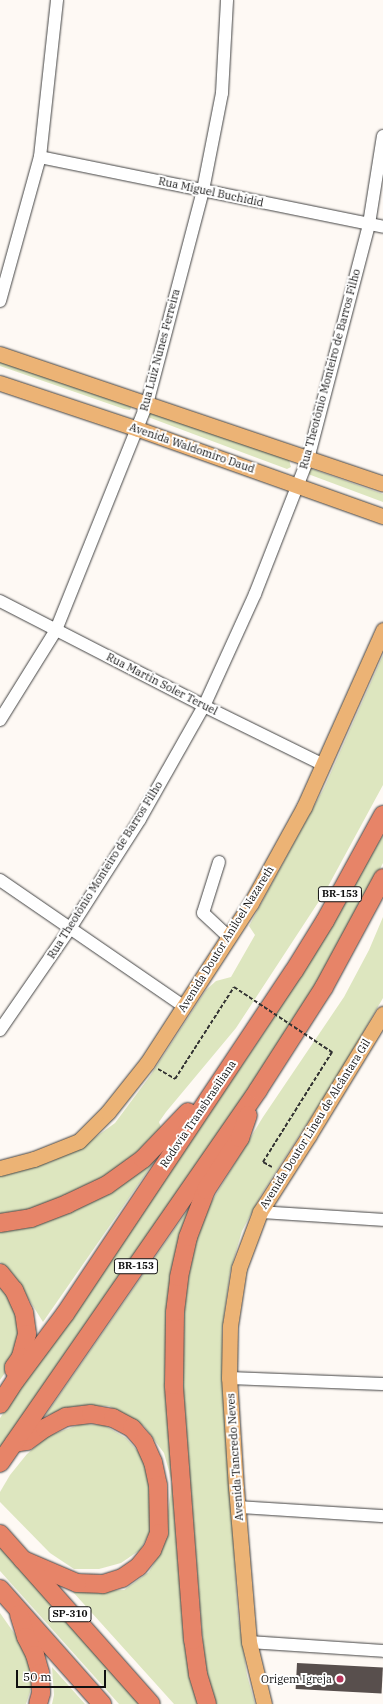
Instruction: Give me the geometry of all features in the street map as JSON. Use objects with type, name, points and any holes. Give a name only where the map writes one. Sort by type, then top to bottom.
[{"type":"highway","name":"Rodovia Transbrasiliana","points":[[0,1404],[15,1381],[65,1314],[325,921],[383,815]]},
{"type":"highway","name":"BR-153","points":[[0,1464],[258,1090],[324,987],[383,878]]},
{"type":"highway","points":[[0,1223],[31,1218],[67,1204],[107,1185],[143,1159],[177,1126],[201,1096],[218,1083]]},
{"type":"highway","points":[[207,1704],[198,1674],[193,1640],[174,1385],[175,1312],[179,1278],[188,1236],[206,1190],[240,1138],[258,1090]]},
{"type":"highway","points":[[0,1273],[14,1290],[24,1312],[27,1334],[21,1357],[14,1367],[15,1381]]},
{"type":"highway","points":[[14,1443],[27,1441],[45,1428],[66,1417],[91,1414],[113,1418],[132,1428],[144,1442],[153,1462],[158,1485],[159,1533],[152,1550],[138,1567],[122,1578],[103,1584],[77,1583],[23,1560]]},
{"type":"highway","name":"SP-310","points":[[0,1534],[151,1704]]},
{"type":"highway","name":"SP-310","points":[[0,1589],[102,1704]]},
{"type":"highway","points":[[18,1609],[26,1637],[35,1655],[40,1673],[40,1693],[38,1704]]},
{"type":"main road","points":[[0,354],[383,484]]},
{"type":"main road","name":"Avenida Waldomiro Daud","points":[[0,383],[138,429],[383,516]]},
{"type":"main road","name":"Avenida Doutor Aniloel Nazareth","points":[[0,1168],[34,1159],[79,1141],[108,1112],[147,1063],[185,1007],[255,896],[304,807],[383,630]]},
{"type":"main road","name":"Avenida Doutor Lineu de Alcântara Gil","points":[[260,1212],[309,1136],[383,1014]]},
{"type":"main road","name":"Avenida Tancredo Neves","points":[[260,1212],[239,1268],[230,1326],[229,1378],[250,1642],[264,1704]]},
{"type":"street","points":[[0,301],[40,156],[57,0]]},
{"type":"street","name":"Rua Luiz Nunes Ferreira","points":[[0,720],[56,630],[147,404],[202,190],[222,93],[227,0]]},
{"type":"street","name":"Rua Theotônio Monteiro de Barros Filho","points":[[0,1030],[71,927],[140,819],[204,706],[255,594],[308,459],[369,224],[383,136]]},
{"type":"street","name":"Rua Miguel Buchidid","points":[[40,156],[383,227]]},
{"type":"street","name":"Rua Martin Soler Teruel","points":[[0,601],[204,706],[324,765]]},
{"type":"street","points":[[219,862],[203,913],[229,937]]},
{"type":"street","points":[[0,880],[71,927],[185,1007]]},
{"type":"street","points":[[260,1212],[383,1220]]},
{"type":"street","points":[[229,1378],[383,1384]]},
{"type":"street","points":[[239,1507],[383,1516]]},
{"type":"street","points":[[250,1642],[383,1651]]},
{"type":"path","points":[[147,1063],[175,1079],[234,987],[332,1052],[263,1162]]},
{"type":"green space","points":[[0,359],[132,406],[130,410],[124,409],[0,366]]},
{"type":"green space","points":[[153,412],[289,460],[291,467],[287,469],[148,417],[148,413]]},
{"type":"green space","points":[[312,469],[383,494],[383,502],[308,474]]},
{"type":"green space","points":[[383,655],[383,785],[325,892],[236,1028],[166,1112],[159,1122],[161,1127],[119,1168],[70,1198],[0,1217],[0,1176],[50,1162],[82,1147],[115,1123],[150,1076],[206,990],[216,981],[231,977],[255,935],[249,926],[324,788]]},
{"type":"green space","points":[[383,835],[383,863],[341,945],[268,1061],[0,1451],[0,1418],[259,1040],[318,949]]},
{"type":"green space","points":[[383,917],[383,998],[340,1072],[261,1195],[242,1231],[230,1272],[222,1330],[222,1360],[238,1615],[247,1675],[255,1704],[216,1704],[205,1667],[180,1371],[181,1312],[187,1273],[197,1236],[209,1206],[263,1117],[344,997],[369,950]]},
{"type":"green space","points":[[156,1159],[43,1322],[13,1274],[0,1262],[0,1229]]},
{"type":"green space","points":[[194,1201],[172,1289],[185,1608],[190,1680],[199,1704],[174,1704],[73,1592],[124,1590],[149,1572],[163,1548],[172,1482],[164,1453],[144,1426],[109,1406],[77,1406],[45,1416]]},
{"type":"green space","points":[[0,1284],[16,1309],[21,1337],[7,1370],[0,1380]]},
{"type":"green space","points":[[81,1424],[104,1425],[126,1438],[143,1457],[150,1475],[151,1530],[140,1550],[121,1563],[99,1569],[74,1569],[50,1553],[0,1502],[0,1492],[10,1475],[27,1454],[48,1436]]},
{"type":"green space","points":[[0,1547],[140,1704],[119,1704],[0,1571]]},
{"type":"green space","points":[[0,1613],[19,1640],[33,1668],[30,1692],[26,1704],[0,1704]]},
{"type":"green space","points":[[52,1667],[85,1704],[52,1704],[54,1695]]},
{"type":"building","name":"Origem Igreja","points":[[297,1663],[383,1668],[382,1693],[296,1689]]},
{"type":"place","name":"Origem Igreja","points":[[340,1679]]}]
